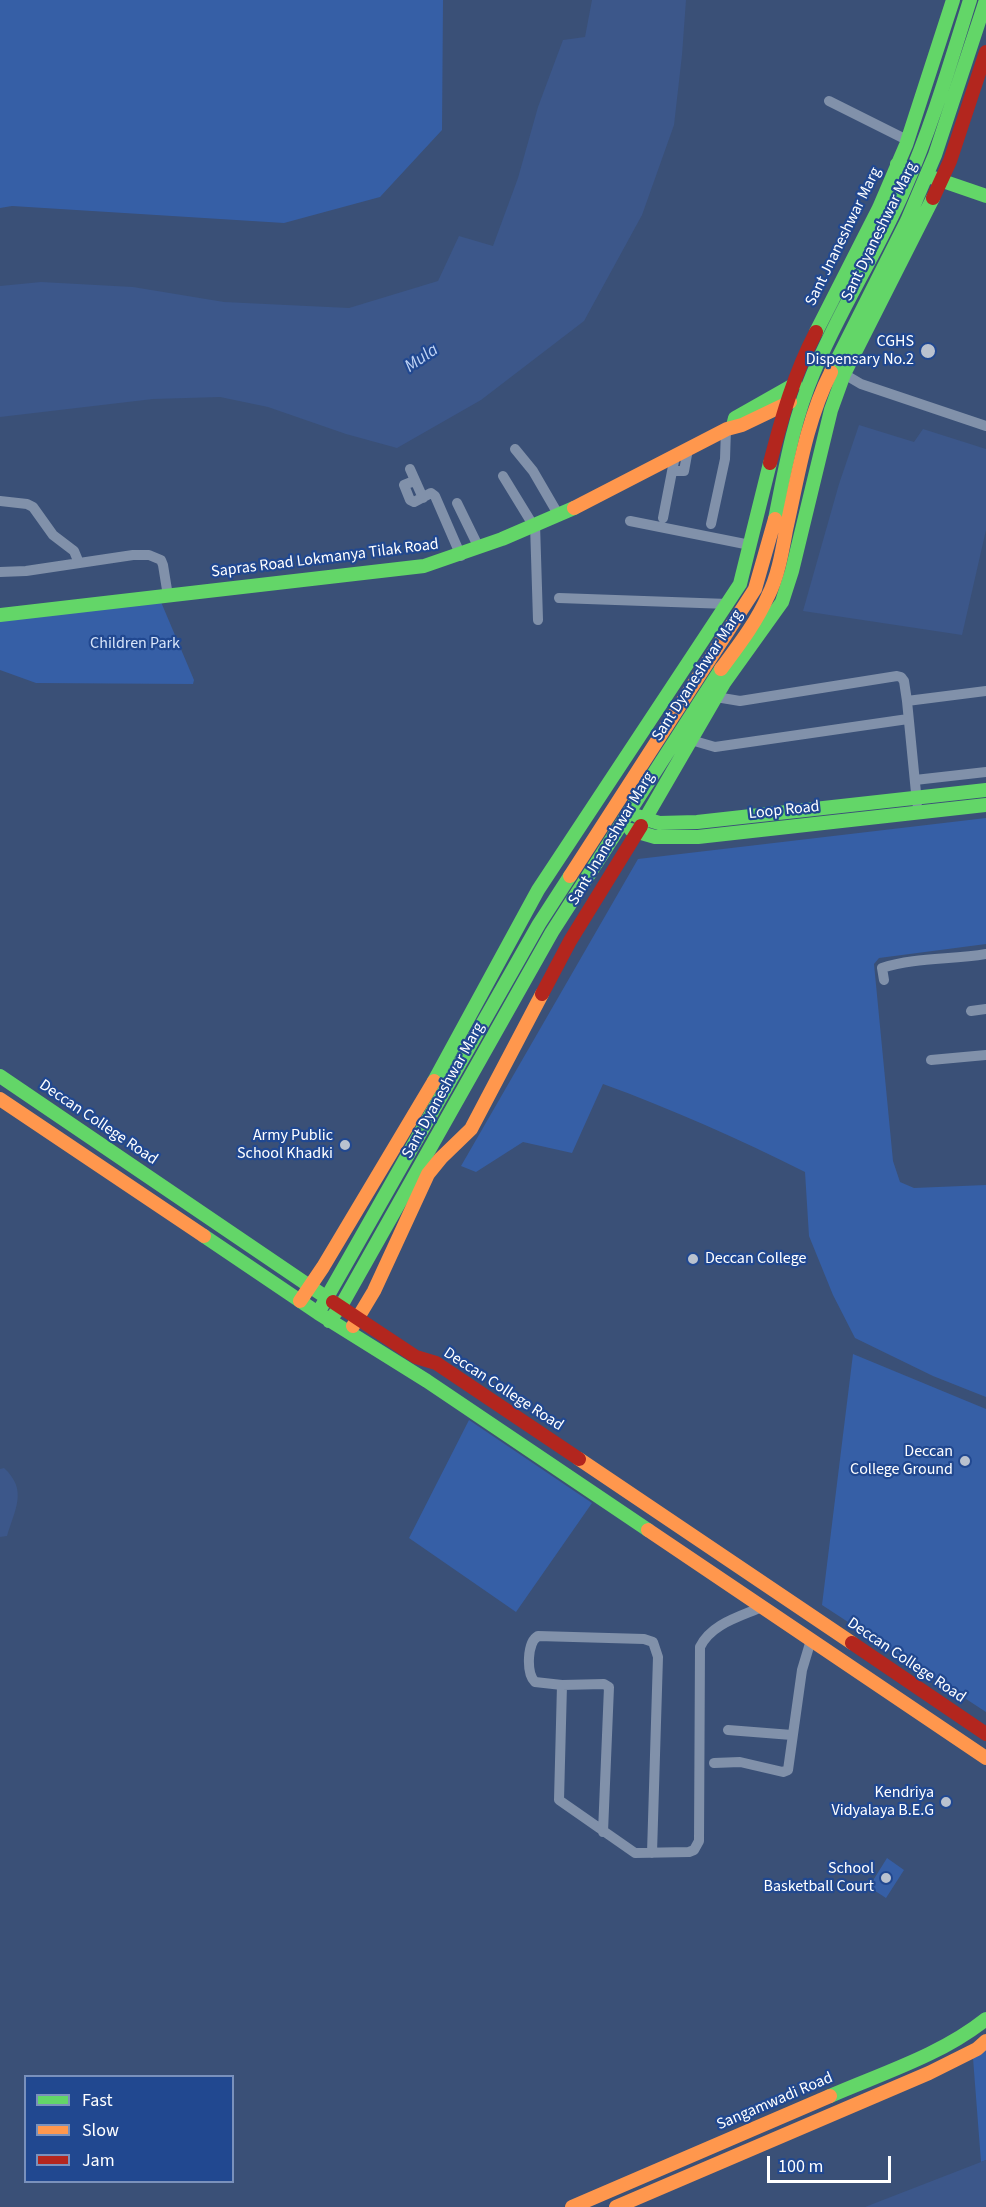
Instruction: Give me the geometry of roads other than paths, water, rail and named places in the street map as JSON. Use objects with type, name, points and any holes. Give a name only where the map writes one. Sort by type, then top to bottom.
[{"type":"main road","name":"Sant Dyaneshwar Marg","points":[[323,1317],[327,1297],[539,924],[755,589],[764,564],[793,430],[804,395],[894,214],[921,150],[970,0]]},
{"type":"main road","name":"Sant Dyaneshwar Marg","points":[[323,1317],[340,1306],[436,1153],[552,932],[716,676],[755,621],[769,595],[778,568],[808,434],[834,385],[908,221],[933,178],[986,0]]},
{"type":"main road","name":"Sant Jnaneshwar Marg","points":[[300,1301],[455,1045],[523,915],[740,584],[785,405],[803,357],[879,208],[907,141],[949,1]]},
{"type":"main road","points":[[986,52],[950,161],[933,178],[986,196]]},
{"type":"main road","points":[[897,164],[912,171]]},
{"type":"main road","points":[[812,376],[834,385]]},
{"type":"main road","name":"Sapras Road Lokmanya Tilak Road","points":[[735,426],[735,418],[812,376]]},
{"type":"main road","name":"Sant Jnaneshwar Marg","points":[[349,1333],[374,1291],[436,1153],[471,1128],[570,941],[716,697],[773,616],[787,589],[824,438],[834,385]]},
{"type":"main road","name":"Sapras Road Lokmanya Tilak Road","points":[[0,615],[424,566],[461,556],[558,514],[735,426],[814,390],[834,385]]},
{"type":"main road","points":[[735,426],[777,430]]},
{"type":"main road","name":"Loop Road","points":[[602,794],[644,820],[660,823],[697,822],[986,790]]},
{"type":"main road","name":"Loop Road","points":[[594,807],[636,833],[661,838],[698,837],[986,805]]},
{"type":"main road","name":"Deccan College Road","points":[[0,1076],[310,1287],[416,1357],[436,1363],[986,1734]]},
{"type":"main road","name":"Deccan College Road","points":[[0,1099],[323,1317],[427,1381],[986,1758]]},
{"type":"main road","name":"Sangamwadi Road","points":[[572,2207],[921,2057],[967,2034],[986,2019]]},
{"type":"main road","name":"Sangamwadi Road","points":[[616,2207],[929,2073],[976,2049],[986,2041]]},
{"type":"street","points":[[829,101],[907,141]]},
{"type":"street","points":[[834,385],[861,384],[986,426]]},
{"type":"street","points":[[711,524],[725,459],[735,426]]},
{"type":"street","points":[[515,448],[533,471],[558,514]]},
{"type":"street","points":[[673,471],[684,471],[688,449]]},
{"type":"street","points":[[663,518],[675,456]]},
{"type":"street","points":[[410,469],[414,481],[404,485],[410,500],[414,502],[431,494],[435,496],[461,556]]},
{"type":"street","points":[[503,476],[534,525],[538,620]]},
{"type":"street","points":[[0,501],[27,504],[33,507],[53,535],[74,551],[79,563]]},
{"type":"street","points":[[457,503],[479,548]]},
{"type":"street","points":[[630,521],[750,545]]},
{"type":"street","points":[[0,572],[26,572],[133,555],[156,556],[163,565],[168,596]]},
{"type":"street","points":[[559,598],[728,604]]},
{"type":"street","points":[[716,697],[729,701],[740,701],[901,677],[904,681],[907,701],[918,813]]},
{"type":"street","points":[[907,701],[986,691]]},
{"type":"street","points":[[691,740],[715,747],[908,719]]},
{"type":"street","points":[[915,780],[986,772]]},
{"type":"street","points":[[884,981],[882,968],[893,964],[986,954]]},
{"type":"street","points":[[970,1011],[986,1009]]},
{"type":"street","points":[[931,1060],[986,1055]]},
{"type":"street","points":[[562,1685],[559,1800],[635,1853],[689,1852],[694,1850],[699,1841],[700,1647],[712,1630],[762,1607]]},
{"type":"street","points":[[603,1832],[609,1687],[604,1684],[562,1685],[535,1682],[530,1678],[530,1662],[533,1639],[538,1636],[644,1639],[652,1642],[657,1648],[652,1852]]},
{"type":"street","points":[[714,1763],[740,1762],[783,1772],[788,1770],[802,1670],[811,1640]]},
{"type":"street","points":[[728,1730],[792,1735]]},
{"type":"water","name":"Mula","points":[[592,0],[686,0],[674,125],[642,215],[584,321],[481,400],[397,448],[346,434],[268,407],[220,397],[153,399],[0,417],[0,286],[41,282],[133,287],[224,302],[349,308],[438,281],[459,236],[493,246],[518,178],[538,107],[563,40],[585,37]]},
{"type":"water","points":[[859,425],[914,442],[923,429],[986,449],[986,530],[962,635],[803,611],[839,484]]},
{"type":"water","points":[[4,1468],[16,1484],[18,1500],[7,1536],[0,1537],[0,1469]]},
{"type":"water","points":[[986,2160],[986,2207],[865,2207],[981,2162]]},
{"type":"place","name":"CGHS Dispensary No.2","points":[[928,351]]},
{"type":"place","name":"Army Public School Khadki","points":[[345,1145]]},
{"type":"place","name":"Deccan College","points":[[693,1259]]},
{"type":"place","name":"Deccan College Ground","points":[[965,1461]]},
{"type":"place","name":"Kendriya Vidyalaya B.E.G","points":[[946,1802]]},
{"type":"place","name":"School Basketball Court","points":[[886,1878]]},
{"type":"park label","name":"Children Park","points":[[135,644]]}]
